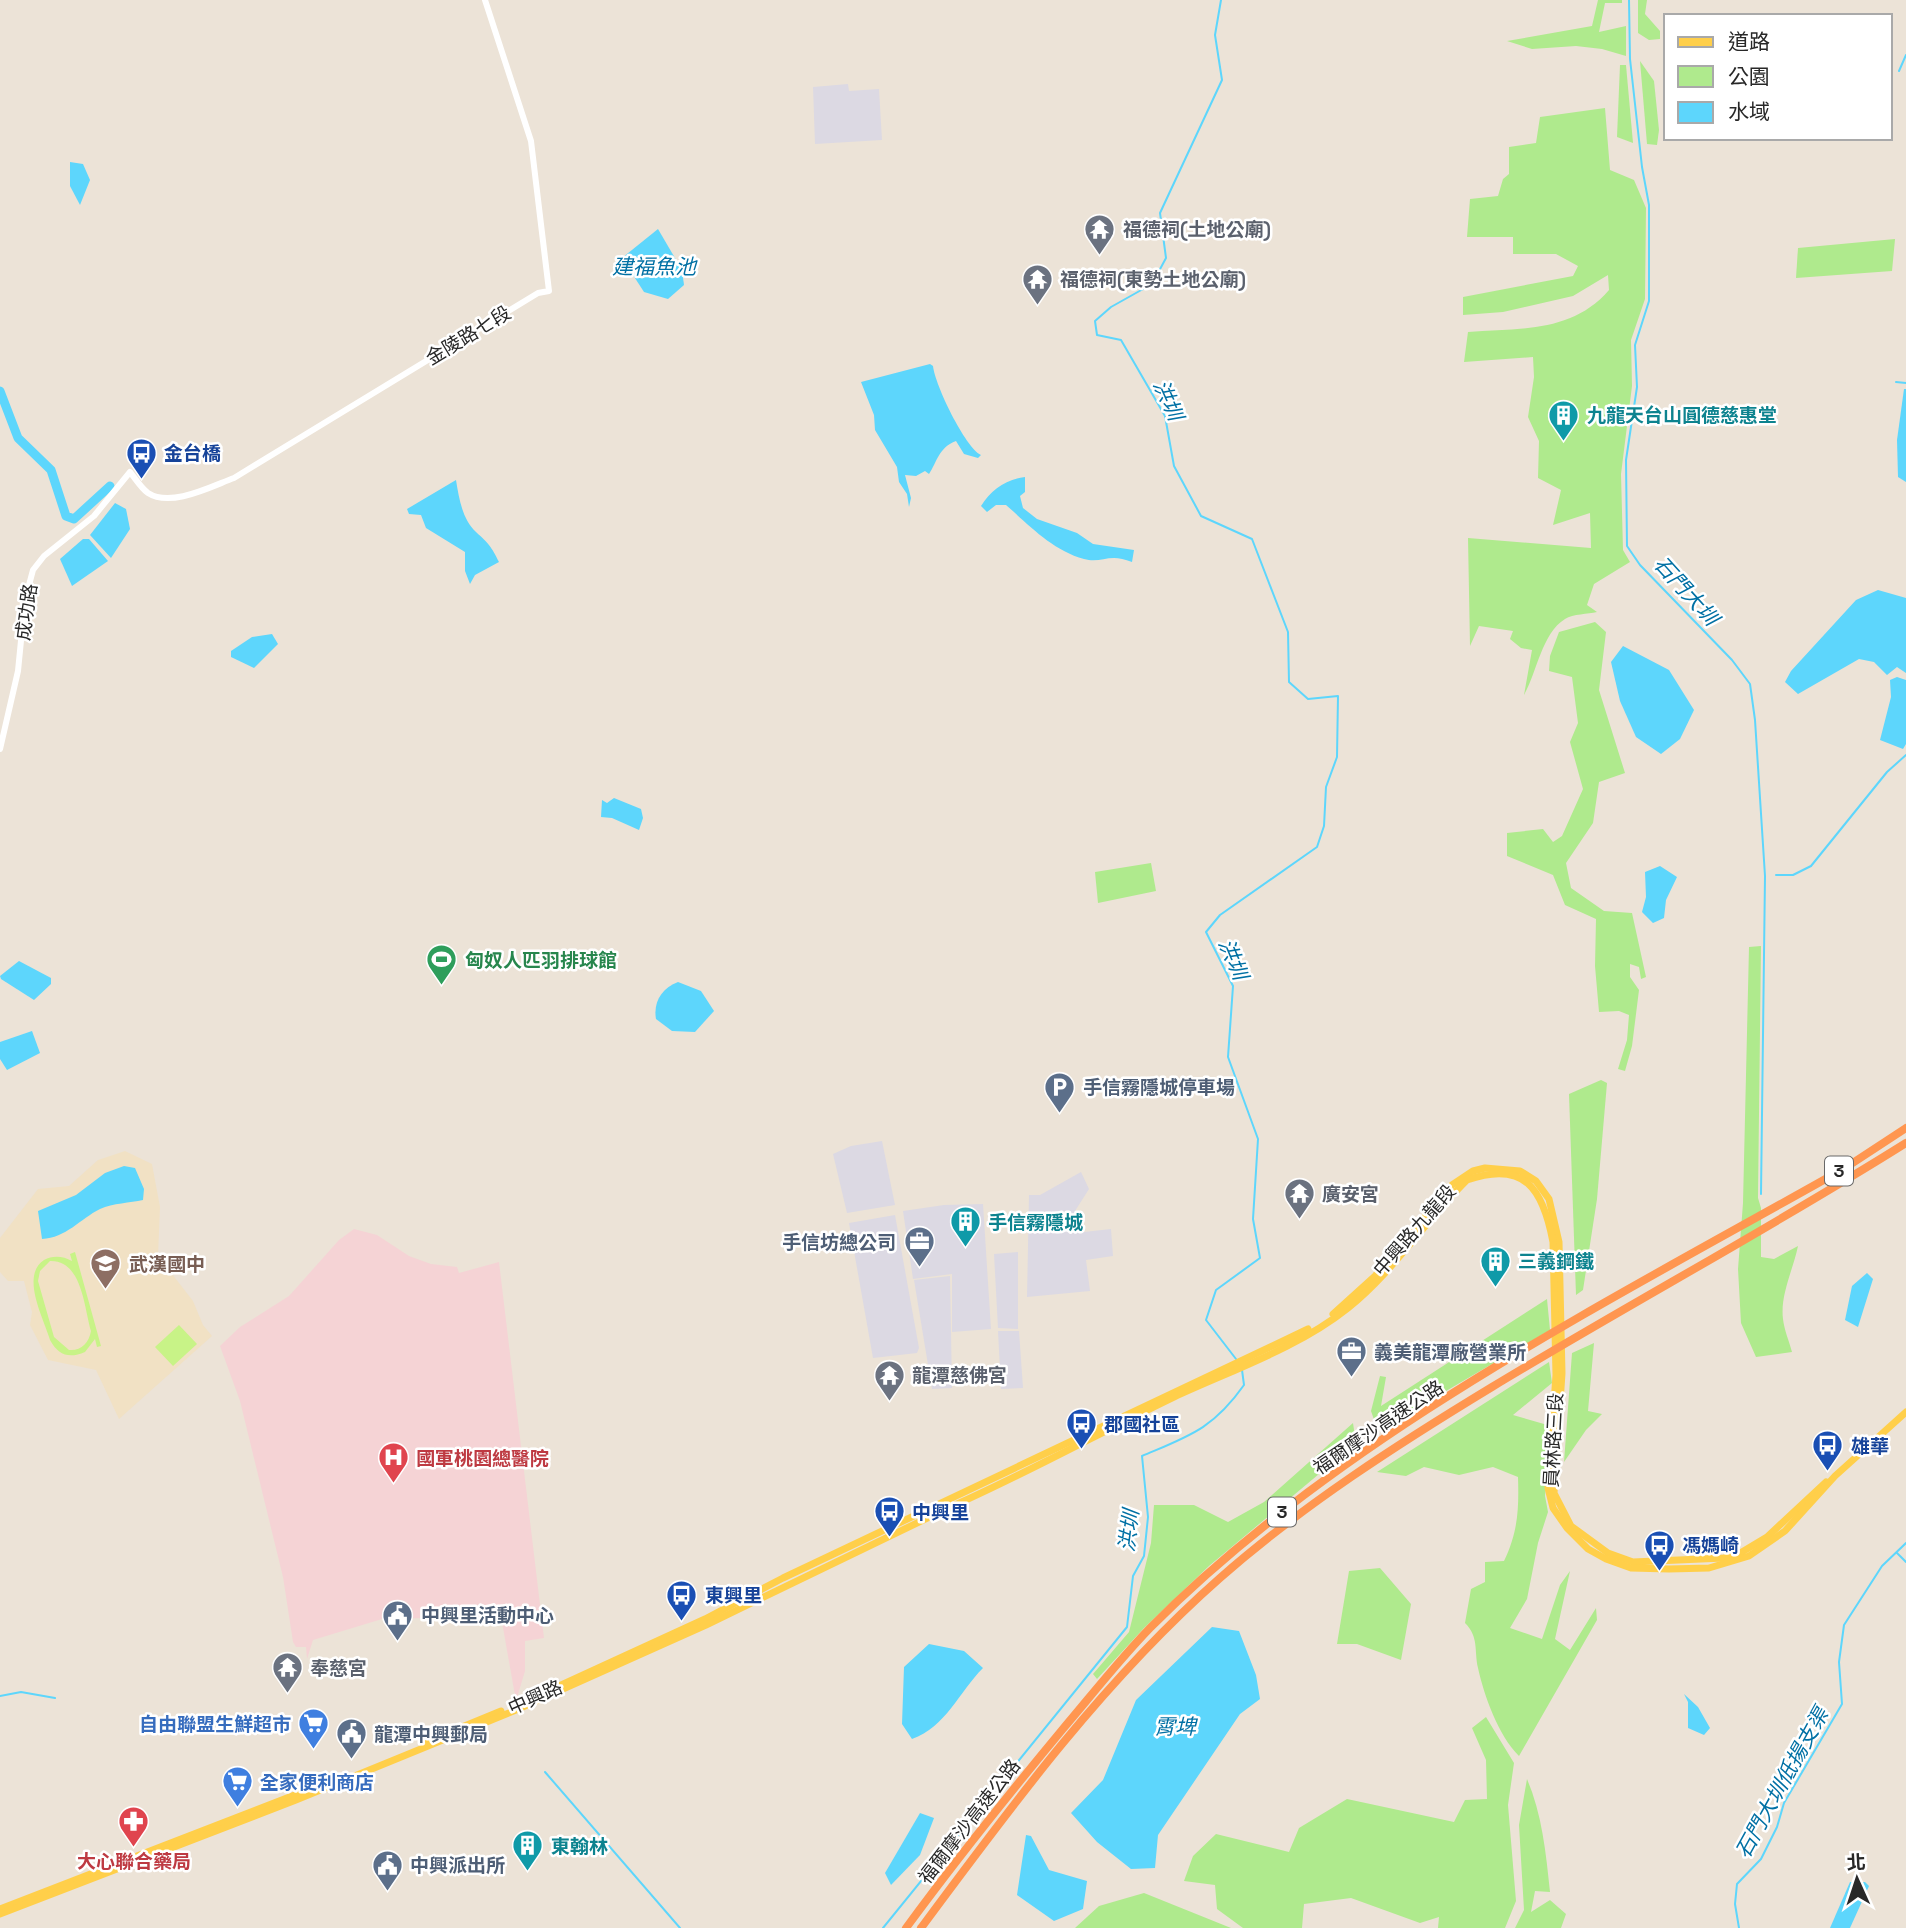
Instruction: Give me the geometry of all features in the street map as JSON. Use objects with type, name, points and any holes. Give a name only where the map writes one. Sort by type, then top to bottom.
[{"type":"highway","name":"福爾摩沙高速公路","points":[[906,1928],[971,1840],[1150,1628],[1278,1515],[1346,1465],[1431,1409],[1906,1128]]},
{"type":"highway","name":"福爾摩沙高速公路","points":[[921,1928],[982,1846],[1101,1699],[1220,1578],[1299,1515],[1399,1445],[1593,1326],[1906,1143]]},
{"type":"main road","name":"中興路九龍段","points":[[1017,1473],[1231,1367],[1286,1346],[1348,1308],[1371,1287],[1467,1180],[1498,1172],[1525,1179],[1545,1207],[1556,1242]]},
{"type":"main road","name":"員林路三段","points":[[1556,1242],[1559,1374],[1547,1468],[1553,1508],[1567,1528],[1588,1549],[1606,1559],[1631,1568],[1669,1569],[1709,1568],[1737,1562],[1784,1531],[1835,1476],[1906,1412]]},
{"type":"main road","name":"中興路","points":[[0,1909],[328,1782],[520,1704],[705,1619],[783,1578],[1017,1473]]},
{"type":"main road","name":"中興路","points":[[0,1914],[296,1800],[516,1710],[706,1625],[1017,1473]]},
{"type":"street","name":"金陵路七段","points":[[130,472],[148,493],[164,497],[197,492],[234,478],[497,317],[538,293],[549,291],[531,141],[485,0]]},
{"type":"street","name":"成功路","points":[[0,749],[18,671],[25,600],[33,570],[44,556],[94,516],[130,472]]},
{"type":"shaded area","points":[[848,84],[849,91],[879,89],[882,140],[815,144],[813,87]]},
{"type":"shaded area","points":[[882,1141],[895,1205],[847,1213],[833,1154],[851,1146]]},
{"type":"shaded area","name":"武漢國中","points":[[125,1151],[152,1164],[160,1207],[158,1256],[193,1301],[203,1325],[212,1336],[119,1419],[96,1370],[48,1360],[30,1325],[32,1312],[24,1281],[8,1281],[0,1272],[0,1238],[38,1189],[69,1186],[98,1160]]},
{"type":"shaded area","points":[[1081,1172],[1089,1189],[1075,1211],[1084,1232],[1111,1229],[1113,1256],[1086,1260],[1090,1291],[1027,1297],[1029,1195],[1040,1195]]},
{"type":"shaded area","points":[[983,1204],[991,1329],[952,1332],[952,1274],[913,1279],[903,1211],[944,1205]]},
{"type":"shaded area","points":[[895,1215],[919,1348],[917,1353],[873,1358],[849,1223]]},
{"type":"shaded area","name":"國軍桃園總醫院","points":[[354,1229],[377,1235],[409,1256],[431,1264],[457,1267],[459,1273],[499,1262],[544,1638],[525,1641],[525,1671],[516,1701],[502,1622],[473,1620],[470,1617],[382,1619],[313,1640],[307,1659],[306,1647],[296,1647],[293,1642],[283,1577],[240,1401],[220,1346],[240,1327],[289,1296],[339,1240]]},
{"type":"shaded area","points":[[1018,1252],[1018,1329],[998,1328],[994,1254]]},
{"type":"shaded area","points":[[950,1276],[952,1388],[932,1389],[914,1280]]},
{"type":"shaded area","points":[[998,1331],[1019,1331],[1023,1388],[1001,1389]]},
{"type":"green space","points":[[1598,0],[1622,0],[1622,3],[1605,3],[1599,32],[1626,26],[1626,56],[1602,49],[1576,46],[1532,49],[1507,41],[1592,26]]},
{"type":"green space","points":[[1638,0],[1647,0],[1645,14],[1660,31],[1660,39],[1649,40],[1638,33]]},
{"type":"green space","points":[[1640,61],[1654,81],[1659,130],[1657,145],[1647,144]]},
{"type":"green space","points":[[1620,65],[1626,65],[1633,143],[1617,137]]},
{"type":"green space","points":[[1605,108],[1610,170],[1634,180],[1646,208],[1645,299],[1631,340],[1632,386],[1621,474],[1623,550],[1630,562],[1594,584],[1587,605],[1597,612],[1568,617],[1557,625],[1545,643],[1524,695],[1532,650],[1521,648],[1510,639],[1513,631],[1479,626],[1470,646],[1468,538],[1591,548],[1590,513],[1553,525],[1561,490],[1538,478],[1539,441],[1528,417],[1534,377],[1533,357],[1464,362],[1468,332],[1544,326],[1562,321],[1579,314],[1609,290],[1608,275],[1573,296],[1503,312],[1463,315],[1463,297],[1573,276],[1578,266],[1556,254],[1513,254],[1513,237],[1467,237],[1470,199],[1498,196],[1503,179],[1509,174],[1509,147],[1536,143],[1540,117]]},
{"type":"green space","points":[[1895,239],[1892,271],[1796,278],[1798,248]]},
{"type":"green space","points":[[1595,622],[1606,632],[1599,690],[1625,773],[1599,782],[1593,823],[1566,863],[1571,888],[1604,911],[1632,913],[1646,977],[1641,979],[1639,967],[1630,964],[1630,977],[1639,990],[1632,1046],[1625,1071],[1618,1069],[1627,1040],[1629,1015],[1619,1011],[1599,1012],[1595,966],[1596,919],[1565,905],[1553,875],[1507,856],[1507,833],[1543,829],[1553,842],[1562,836],[1583,789],[1570,742],[1578,723],[1572,677],[1549,671],[1550,656],[1559,632]]},
{"type":"green space","points":[[1151,863],[1156,891],[1098,903],[1095,872]]},
{"type":"green space","points":[[1761,946],[1758,1198],[1761,1208],[1761,1257],[1774,1259],[1798,1246],[1785,1292],[1783,1310],[1784,1327],[1792,1352],[1756,1357],[1741,1323],[1738,1269],[1743,1203],[1749,947]]},
{"type":"green space","points":[[1601,1080],[1607,1083],[1597,1199],[1583,1290],[1576,1295],[1569,1094]]},
{"type":"green space","points":[[75,1252],[101,1346],[97,1347],[95,1339],[85,1352],[74,1355],[60,1352],[50,1340],[34,1287],[37,1267],[44,1260],[58,1257],[72,1261],[70,1254]],"holes":[[[50,1261],[69,1268],[80,1287],[91,1331],[84,1345],[73,1350],[69,1350],[54,1337],[38,1281],[40,1271]]]},
{"type":"green space","points":[[1547,1299],[1550,1330],[1378,1431],[1371,1411],[1380,1376],[1386,1377],[1381,1406]]},
{"type":"green space","points":[[179,1325],[197,1344],[173,1366],[155,1347]]},
{"type":"green space","points":[[1594,1343],[1588,1411],[1602,1414],[1586,1430],[1564,1462],[1572,1353]]},
{"type":"green space","points":[[1549,1362],[1552,1383],[1513,1415],[1551,1426],[1545,1496],[1548,1512],[1538,1543],[1527,1599],[1510,1628],[1542,1639],[1560,1585],[1570,1571],[1555,1639],[1570,1650],[1596,1608],[1597,1620],[1519,1756],[1505,1737],[1488,1702],[1474,1639],[1465,1623],[1471,1589],[1485,1582],[1485,1562],[1504,1561],[1509,1550],[1517,1520],[1518,1477],[1493,1467],[1459,1475],[1424,1467],[1406,1476],[1377,1472]]},
{"type":"green space","points":[[1353,1423],[1356,1443],[1209,1566],[1144,1628],[1097,1679],[1093,1674],[1129,1632],[1151,1543],[1154,1505],[1194,1505],[1228,1522],[1264,1502]]},
{"type":"green space","points":[[1380,1568],[1411,1604],[1401,1660],[1357,1644],[1337,1644],[1349,1571]]},
{"type":"green space","points":[[1486,1717],[1514,1763],[1508,1805],[1516,1901],[1505,1928],[1438,1928],[1439,1917],[1420,1923],[1351,1898],[1304,1904],[1302,1928],[1243,1928],[1217,1909],[1215,1885],[1184,1881],[1193,1856],[1216,1834],[1289,1852],[1299,1828],[1347,1799],[1454,1822],[1465,1800],[1487,1799],[1486,1760],[1472,1728]]},
{"type":"green space","points":[[1527,1779],[1540,1820],[1550,1892],[1535,1891],[1531,1912],[1550,1900],[1566,1914],[1561,1928],[1515,1928],[1524,1910],[1519,1825]]},
{"type":"green space","points":[[1144,1893],[1231,1928],[1075,1928],[1099,1906]]},
{"type":"water","points":[[70,162],[83,164],[90,180],[80,205],[70,186]]},
{"type":"water","name":"建福魚池","points":[[658,229],[682,270],[684,285],[668,299],[644,292],[622,258]]},
{"type":"water","points":[[930,364],[959,428],[974,450],[981,455],[978,458],[964,454],[956,441],[942,451],[929,474],[925,471],[916,476],[905,475],[911,498],[909,507],[907,494],[899,482],[897,467],[875,430],[874,415],[861,382]]},
{"type":"water","points":[[1904,389],[1906,482],[1898,477],[1897,440]]},
{"type":"water","points":[[1025,477],[1025,492],[1020,496],[1023,508],[1037,519],[1077,533],[1093,544],[1134,550],[1132,562],[1117,558],[1090,560],[1072,555],[1042,536],[1006,505],[996,505],[987,512],[981,506],[1000,486]]},
{"type":"water","points":[[456,480],[467,521],[499,562],[475,575],[470,584],[465,571],[465,552],[426,528],[421,515],[409,514],[407,509]]},
{"type":"water","points":[[115,503],[126,509],[130,529],[111,558],[90,535]]},
{"type":"water","points":[[83,539],[89,539],[108,561],[72,586],[60,559]]},
{"type":"water","points":[[1878,590],[1906,598],[1906,673],[1897,667],[1887,675],[1874,662],[1859,659],[1798,694],[1785,682],[1791,671],[1856,600]]},
{"type":"water","points":[[272,634],[278,644],[254,668],[231,657],[231,651],[252,637]]},
{"type":"water","points":[[1623,646],[1669,670],[1694,710],[1680,739],[1661,754],[1636,737],[1620,701],[1611,662]]},
{"type":"water","points":[[1897,677],[1906,680],[1906,744],[1903,749],[1880,740],[1891,697],[1890,680]]},
{"type":"water","points":[[614,798],[641,809],[643,818],[639,830],[612,818],[601,817],[602,800],[607,803]]},
{"type":"water","points":[[1660,866],[1677,877],[1666,900],[1664,918],[1653,923],[1642,912],[1646,897],[1645,872]]},
{"type":"water","points":[[19,961],[51,978],[51,984],[34,1000],[1,979],[0,976]]},
{"type":"water","points":[[678,982],[701,991],[714,1011],[695,1032],[672,1031],[656,1019],[660,996]]},
{"type":"water","points":[[32,1031],[40,1053],[7,1070],[0,1059],[0,1042]]},
{"type":"water","points":[[124,1166],[135,1168],[144,1189],[143,1200],[105,1207],[66,1232],[42,1239],[38,1211],[76,1195],[105,1173]]},
{"type":"water","points":[[1867,1273],[1873,1279],[1858,1327],[1845,1320],[1852,1286]]},
{"type":"water","name":"霄埤","points":[[1212,1627],[1239,1631],[1256,1675],[1260,1699],[1240,1714],[1158,1835],[1155,1868],[1131,1869],[1097,1842],[1071,1813],[1103,1780],[1136,1700]]},
{"type":"water","points":[[929,1644],[964,1651],[983,1668],[943,1718],[912,1739],[902,1724],[904,1667]]},
{"type":"water","points":[[1684,1694],[1698,1707],[1710,1728],[1704,1735],[1688,1728],[1688,1702]]},
{"type":"water","points":[[920,1813],[934,1818],[920,1855],[891,1885],[885,1873]]},
{"type":"water","points":[[1026,1835],[1031,1836],[1049,1870],[1087,1881],[1083,1909],[1054,1921],[1017,1895]]},
{"type":"water","points":[[1850,1882],[1865,1882],[1869,1886],[1850,1928],[1830,1928]]},
{"type":"waterway","name":"洪圳","points":[[1221,0],[1215,35],[1222,80],[1160,213],[1166,258],[1152,284],[1111,307],[1095,321],[1097,335],[1121,340],[1165,416],[1174,466],[1201,516],[1252,539],[1288,632],[1289,682],[1308,699],[1338,696],[1337,757],[1326,787],[1324,826],[1317,847],[1220,915],[1206,932],[1233,986],[1228,1057],[1258,1139],[1253,1219],[1260,1258],[1216,1290],[1206,1320],[1236,1359]]},
{"type":"waterway","name":"石門大圳","points":[[1629,0],[1630,59],[1649,205],[1649,301],[1635,345],[1637,387],[1626,460],[1627,546],[1640,565],[1732,660],[1750,684],[1755,720],[1765,876],[1761,1194]]},
{"type":"waterway","points":[[1899,71],[1906,55]]},
{"type":"waterway","points":[[1896,382],[1906,383]]},
{"type":"waterway","points":[[0,391],[18,438],[51,470],[66,516],[74,519],[110,486]]},
{"type":"waterway","points":[[1776,875],[1793,875],[1811,866],[1887,772],[1906,755]]},
{"type":"waterway","name":"洪圳","points":[[883,1928],[1127,1627],[1133,1576],[1144,1556],[1148,1517],[1142,1456],[1199,1430],[1222,1412],[1244,1385],[1242,1370]]},
{"type":"waterway","name":"石門大圳低揚支渠","points":[[1739,1928],[1735,1904],[1737,1884],[1761,1859],[1777,1827],[1784,1803],[1842,1704],[1839,1662],[1844,1625],[1882,1566],[1906,1543]]},
{"type":"waterway","points":[[1897,1553],[1906,1562]]},
{"type":"waterway","points":[[0,1696],[21,1692],[55,1698]]},
{"type":"waterway","points":[[545,1772],[680,1928]]},
{"type":"place","name":"福德祠(土地公廟)","points":[[1100,256]]},
{"type":"place","name":"福德祠(東勢土地公廟)","points":[[1037,306]]},
{"type":"place","name":"九龍天台山圓德慈惠堂","points":[[1564,442]]},
{"type":"place","name":"金台橋","points":[[141,480]]},
{"type":"place","name":"匈奴人匹羽排球館","points":[[442,987]]},
{"type":"place","name":"手信霧隱城停車場","points":[[1060,1114]]},
{"type":"place","name":"廣安宮","points":[[1299,1221]]},
{"type":"place","name":"手信霧隱城","points":[[965,1249]]},
{"type":"place","name":"手信坊總公司","points":[[919,1269]]},
{"type":"place","name":"三義鋼鐵","points":[[1495,1288]]},
{"type":"place","name":"武漢國中","points":[[106,1291]]},
{"type":"place","name":"義美龍潭廠營業所","points":[[1351,1379]]},
{"type":"place","name":"龍潭慈佛宮","points":[[889,1402]]},
{"type":"place","name":"郡國社區","points":[[1081,1451]]},
{"type":"place","name":"雄華","points":[[1828,1473]]},
{"type":"place","name":"國軍桃園總醫院","points":[[393,1485]]},
{"type":"place","name":"中興里","points":[[889,1539]]},
{"type":"place","name":"馮媽崎","points":[[1659,1572]]},
{"type":"place","name":"東興里","points":[[682,1622]]},
{"type":"place","name":"中興里活動中心","points":[[398,1642]]},
{"type":"place","name":"奉慈宮","points":[[287,1695]]},
{"type":"place","name":"自由聯盟生鮮超市","points":[[314,1751]]},
{"type":"place","name":"龍潭中興郵局","points":[[351,1761]]},
{"type":"place","name":"全家便利商店","points":[[237,1809]]},
{"type":"place","name":"大心聯合藥局","points":[[134,1849]]},
{"type":"place","name":"東翰林","points":[[528,1873]]},
{"type":"place","name":"中興派出所","points":[[387,1892]]}]
